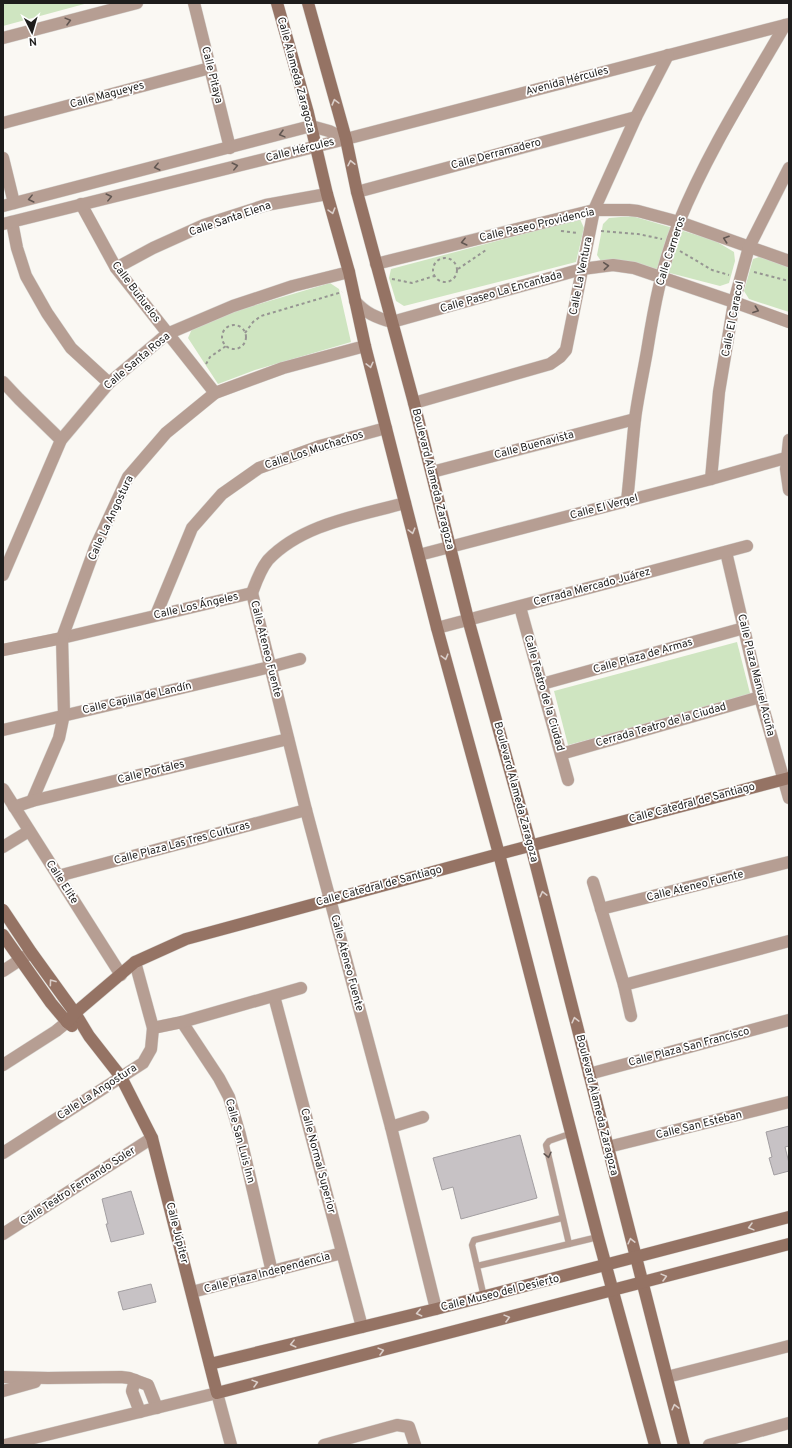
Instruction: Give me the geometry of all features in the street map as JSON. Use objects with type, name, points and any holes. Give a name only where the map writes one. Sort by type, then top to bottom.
[{"type":"street","points":[[3,38],[138,3]]},
{"type":"street","name":"Calle Pitaya","points":[[194,3],[230,148]]},
{"type":"street","name":"Calle Alameda Zaragoza","points":[[277,3],[316,146]]},
{"type":"street","points":[[308,3],[346,139]]},
{"type":"street","name":"Avenida Hércules","points":[[346,139],[787,24]]},
{"type":"street","name":"Calle Carneros","points":[[627,501],[635,419],[655,302],[661,277],[679,222],[698,180],[737,106],[787,24]]},
{"type":"street","name":"Calle La Ventura","points":[[414,404],[550,364],[560,357],[566,350],[594,210],[636,117],[668,55]]},
{"type":"street","name":"Calle Magueyes","points":[[3,123],[210,68]]},
{"type":"street","name":"Calle Derramadero","points":[[357,192],[636,117]]},
{"type":"street","name":"Calle Hércules","points":[[8,205],[311,126],[329,131],[346,139]]},
{"type":"street","name":"Calle Hércules","points":[[7,223],[346,139]]},
{"type":"street","name":"Boulevard Alameda Zaragoza","points":[[346,139],[357,192],[432,472],[468,619],[531,846],[684,1445]]},
{"type":"street","points":[[316,146],[327,194],[349,272],[365,346],[404,503],[499,854],[598,1237],[655,1445]]},
{"type":"street","points":[[3,158],[8,205]]},
{"type":"street","name":"Calle El Caracol","points":[[711,479],[719,392],[734,302],[741,274],[749,246],[789,168]]},
{"type":"street","name":"Calle Santa Elena","points":[[116,268],[153,248],[204,225],[266,205],[327,194]]},
{"type":"street","name":"Calle Buñuelos","points":[[81,204],[116,268],[215,393]]},
{"type":"street","name":"Calle Paseo Providencia","points":[[378,269],[594,210],[629,210],[679,222],[789,261]]},
{"type":"street","points":[[7,223],[26,276],[47,313],[72,348],[109,382]]},
{"type":"street","name":"Calle Paseo La Encantada","points":[[392,322],[582,269],[601,266],[624,266],[661,277],[789,322]]},
{"type":"street","name":"Calle Santa Rosa","points":[[3,575],[61,440],[109,382],[167,334],[233,306],[293,286],[349,272]]},
{"type":"street","points":[[354,295],[361,308],[381,319],[392,322]]},
{"type":"street","name":"Calle La Angostura","points":[[32,801],[59,738],[64,714],[62,638],[95,548],[128,477],[166,433],[215,393],[283,368],[365,346]]},
{"type":"street","points":[[3,382],[61,440]]},
{"type":"street","name":"Calle Buenavista","points":[[432,472],[635,419]]},
{"type":"street","name":"Calle Los Muchachos","points":[[156,615],[192,528],[222,494],[259,468],[320,446],[386,428]]},
{"type":"street","points":[[789,440],[786,469],[789,490]]},
{"type":"street","name":"Calle El Vergel","points":[[419,555],[788,458]]},
{"type":"street","name":"Calle Los Ángeles","points":[[3,650],[62,638],[252,593],[258,576],[268,561],[291,541],[320,526],[404,503]]},
{"type":"street","name":"Cerrada Mercado Juárez","points":[[437,628],[747,546]]},
{"type":"street","name":"Calle Plaza Manuel Acuña","points":[[726,552],[760,697],[787,779],[789,798]]},
{"type":"street","name":"Calle Ateneo Fuente","points":[[252,593],[306,810],[391,1127],[436,1309]]},
{"type":"street","name":"Calle Teatro de la Ciudad","points":[[520,607],[568,780]]},
{"type":"street","name":"Calle Plaza de Armas","points":[[542,684],[744,628]]},
{"type":"street","name":"Calle Capilla de Landín","points":[[3,730],[64,714],[300,659]]},
{"type":"street","name":"Cerrada Teatro de la Ciudad","points":[[561,754],[760,697]]},
{"type":"street","name":"Calle Portales","points":[[14,807],[32,801],[288,739]]},
{"type":"street","name":"Calle Catedral de Santiago","points":[[3,1065],[56,1031],[135,962],[186,939],[499,854],[787,779]]},
{"type":"street","name":"Calle Elite","points":[[3,789],[121,975]]},
{"type":"street","name":"Calle Plaza Las Tres Culturas","points":[[58,876],[306,810]]},
{"type":"street","points":[[3,847],[29,831]]},
{"type":"street","name":"Calle Ateneo Fuente","points":[[601,909],[789,862]]},
{"type":"street","points":[[593,882],[632,1016]]},
{"type":"street","name":"Calle Júpiter","points":[[3,910],[75,1013],[89,1036],[121,1077],[152,1138],[231,1445]]},
{"type":"street","name":"Calle Júpiter","points":[[3,934],[51,1004],[66,1022],[89,1036]]},
{"type":"street","points":[[624,985],[789,941]]},
{"type":"street","points":[[3,971],[31,952]]},
{"type":"street","name":"Calle La Angostura","points":[[3,1153],[143,1062],[152,1048],[153,1028],[135,962]]},
{"type":"street","points":[[153,1028],[182,1022],[301,988]]},
{"type":"street","name":"Calle Normal Superior","points":[[274,996],[362,1327]]},
{"type":"street","name":"Calle Plaza San Francisco","points":[[589,1074],[789,1020]]},
{"type":"street","name":"Calle San Luis Inn","points":[[182,1022],[220,1078],[229,1097],[240,1135],[272,1272]]},
{"type":"street","name":"Calle San Esteban","points":[[608,1148],[789,1102]]},
{"type":"street","points":[[391,1127],[423,1117]]},
{"type":"street","name":"Calle Teatro Fernando Soler","points":[[3,1234],[152,1138]]},
{"type":"street","name":"Calle Museo del Desierto","points":[[210,1364],[484,1297],[789,1217]]},
{"type":"street","points":[[5,1445],[217,1393],[789,1244]]},
{"type":"street","name":"Calle Plaza Independencia","points":[[192,1292],[342,1253]]},
{"type":"street","points":[[667,1378],[789,1346]]},
{"type":"street","points":[[3,1377],[121,1377],[148,1385],[156,1408]]},
{"type":"street","points":[[3,1391],[48,1378]]},
{"type":"street","points":[[135,1380],[132,1391],[140,1412]]},
{"type":"street","points":[[710,1445],[789,1423]]},
{"type":"street","points":[[324,1445],[397,1425],[409,1427],[415,1445]]},
{"type":"lane","points":[[568,1244],[546,1145],[549,1141],[572,1133]]},
{"type":"lane","points":[[484,1297],[472,1245],[474,1240],[562,1218]]},
{"type":"lane","points":[[477,1266],[598,1237]]},
{"type":"path","points":[[554,230],[576,233],[590,230],[638,234],[672,243],[712,270],[741,274],[765,274],[789,281]]},
{"type":"path","points":[[458,269],[451,259],[443,258],[436,261],[433,272],[434,276],[440,282],[449,282],[455,277],[458,269],[490,247]]},
{"type":"path","points":[[378,269],[397,281],[412,282],[434,276]]},
{"type":"path","points":[[245,333],[253,322],[261,316],[354,295]]},
{"type":"path","points":[[236,325],[243,330],[246,341],[241,347],[233,350],[226,346],[222,339],[222,335],[229,326],[236,325]]},
{"type":"path","points":[[199,373],[210,357],[226,346]]},
{"type":"green space","points":[[3,3],[88,3],[3,26]]},
{"type":"green space","points":[[632,216],[714,240],[734,252],[735,261],[729,283],[720,286],[635,264],[601,261],[597,255],[603,224],[609,218]]},
{"type":"green space","points":[[580,219],[584,228],[576,262],[404,306],[396,301],[389,278],[391,269]]},
{"type":"green space","points":[[762,256],[789,266],[789,312],[749,299],[744,291],[753,259]]},
{"type":"green space","points":[[330,283],[339,289],[351,342],[255,370],[218,384],[188,338],[192,329],[205,320]]},
{"type":"green space","points":[[737,642],[751,697],[568,745],[554,691]]},
{"type":"building","points":[[789,1126],[789,1146],[785,1147],[789,1163],[789,1171],[774,1175],[769,1158],[772,1157],[766,1132]]},
{"type":"building","points":[[520,1135],[537,1198],[461,1219],[453,1187],[442,1190],[433,1158]]},
{"type":"building","points":[[131,1191],[144,1234],[111,1242],[106,1224],[108,1224],[102,1199]]},
{"type":"building","points":[[151,1284],[156,1302],[123,1310],[118,1292]]}]
